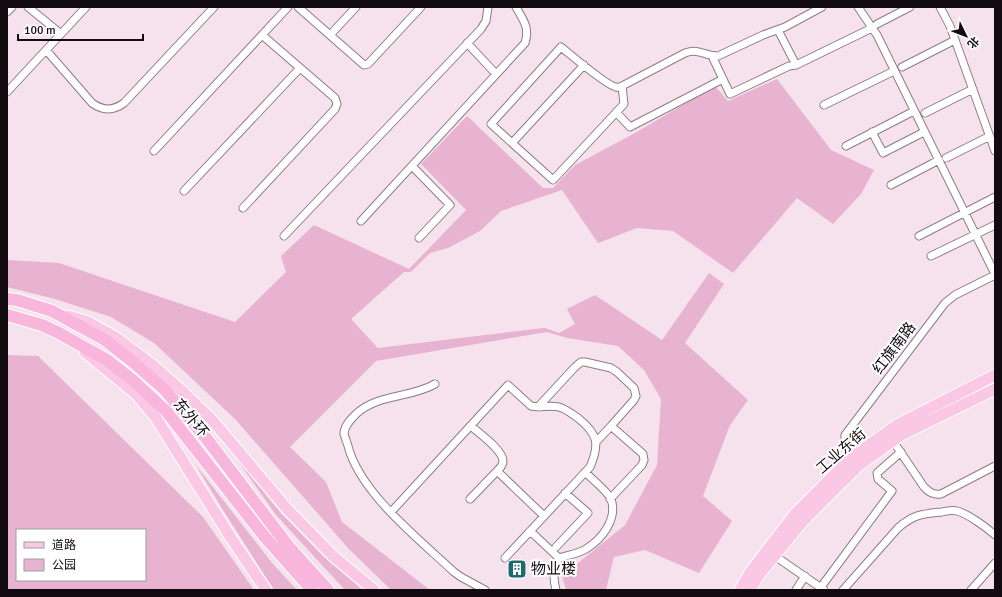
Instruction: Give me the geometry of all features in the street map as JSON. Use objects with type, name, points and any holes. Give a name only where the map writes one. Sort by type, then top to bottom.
[{"type":"highway","points":[[7,299],[17,300],[52,311],[105,340],[134,362],[165,390],[206,438],[289,547],[328,590]]},
{"type":"highway","name":"东外环","points":[[7,315],[42,325],[59,333],[107,360],[134,381],[167,412],[264,536],[312,590]]},
{"type":"main road","points":[[52,311],[88,322],[108,333],[155,367],[213,421],[287,509],[334,557],[374,590]]},
{"type":"main road","points":[[7,322],[42,325]]},
{"type":"main road","points":[[59,333],[103,366],[137,395],[152,412],[194,477],[230,538],[266,590]]},
{"type":"main road","name":"工业东街","points":[[740,590],[751,571],[795,514],[852,457],[898,425],[995,375]]},
{"type":"main road","name":"工业东街","points":[[750,590],[759,575],[803,521],[858,466],[901,435],[995,389]]},
{"type":"street","points":[[7,12],[12,7]]},
{"type":"street","points":[[28,7],[61,34]]},
{"type":"street","points":[[7,92],[86,7]]},
{"type":"street","points":[[46,50],[92,103],[107,110],[117,108],[124,103],[214,7]]},
{"type":"street","points":[[154,151],[288,7]]},
{"type":"street","points":[[298,7],[364,65],[368,64],[421,7]]},
{"type":"street","points":[[330,35],[356,7]]},
{"type":"street","points":[[284,236],[481,30],[486,21],[488,7]]},
{"type":"street","points":[[361,221],[525,43],[527,28],[516,7]]},
{"type":"street","points":[[622,86],[624,104],[553,180],[491,124],[562,47],[614,87],[618,88],[622,86],[692,51],[718,56],[778,30],[822,7]]},
{"type":"street","points":[[858,7],[875,26],[894,71],[995,274]]},
{"type":"street","points":[[712,56],[730,94],[789,66],[796,65],[910,7]]},
{"type":"street","points":[[940,7],[944,12],[955,40],[995,151]]},
{"type":"street","points":[[778,30],[796,65]]},
{"type":"street","points":[[243,208],[335,109],[337,104],[335,98],[262,35]]},
{"type":"street","points":[[902,67],[955,40]]},
{"type":"street","points":[[467,44],[496,74]]},
{"type":"street","points":[[512,143],[584,65]]},
{"type":"street","points":[[184,191],[300,68]]},
{"type":"street","points":[[824,105],[894,71]]},
{"type":"street","points":[[616,112],[630,127],[723,79]]},
{"type":"street","points":[[925,113],[973,89]]},
{"type":"street","points":[[846,146],[914,111]]},
{"type":"street","points":[[872,132],[883,153],[924,132]]},
{"type":"street","points":[[946,158],[990,136]]},
{"type":"street","points":[[891,185],[938,160]]},
{"type":"street","points":[[412,166],[450,205],[419,238]]},
{"type":"street","points":[[918,236],[995,197]]},
{"type":"street","points":[[931,256],[995,225]]},
{"type":"street","name":"红旗南路","points":[[852,457],[845,443],[845,435],[945,303],[955,295],[995,274]]},
{"type":"street","points":[[538,407],[581,362],[611,368],[634,388],[636,396],[597,441]]},
{"type":"street","points":[[435,384],[426,390],[370,404],[356,413],[347,424],[344,433],[350,454],[359,472],[391,512],[454,572],[485,590]]},
{"type":"street","points":[[391,512],[508,385],[531,406],[560,407],[566,410],[587,425],[597,441],[596,450],[590,467],[505,558]]},
{"type":"street","points":[[470,499],[497,471],[502,465],[503,460],[501,455],[471,426]]},
{"type":"street","points":[[610,499],[642,465],[644,460],[643,454],[611,426]]},
{"type":"street","points":[[893,441],[924,487],[936,495],[941,494],[995,466]]},
{"type":"street","points":[[775,556],[823,589],[892,491],[878,479],[877,476],[878,473],[901,452]]},
{"type":"street","points":[[497,471],[544,516]]},
{"type":"street","points":[[556,590],[554,574],[556,563],[559,558],[586,549],[599,538],[611,520],[612,512],[610,499],[585,472]]},
{"type":"street","points":[[556,547],[588,513],[565,493]]},
{"type":"street","points":[[843,590],[898,528],[920,514],[949,511],[958,512],[985,526],[995,535]]},
{"type":"street","points":[[530,531],[559,558]]},
{"type":"street","points":[[971,590],[995,564]]},
{"type":"street","points":[[796,590],[805,576]]},
{"type":"green space","points":[[777,79],[831,150],[874,170],[861,194],[833,224],[797,198],[733,273],[673,231],[637,228],[598,243],[562,190],[501,211],[480,231],[448,248],[430,253],[411,272],[404,272],[351,319],[378,348],[545,328],[559,333],[575,324],[567,309],[595,295],[662,340],[709,273],[724,284],[685,343],[748,400],[730,425],[703,496],[732,521],[699,573],[645,550],[614,557],[606,590],[566,590],[562,576],[625,525],[657,465],[661,399],[644,370],[618,346],[567,338],[547,332],[376,361],[290,447],[326,482],[342,522],[430,590],[391,590],[348,548],[235,419],[154,343],[111,317],[55,299],[7,287],[7,260],[59,263],[235,322],[286,272],[281,256],[314,225],[409,269],[466,210],[421,164],[467,116],[543,188],[553,188],[575,165],[635,133],[715,86],[728,101]]},
{"type":"green space","points":[[7,355],[38,356],[203,517],[254,590],[7,590]]},
{"type":"green space","points":[[236,458],[280,512],[324,557],[363,590],[345,590],[276,515]]},
{"type":"green space","points":[[195,464],[272,563],[297,590],[274,590]]},
{"type":"place","name":"物业楼","points":[[517,569]]}]
